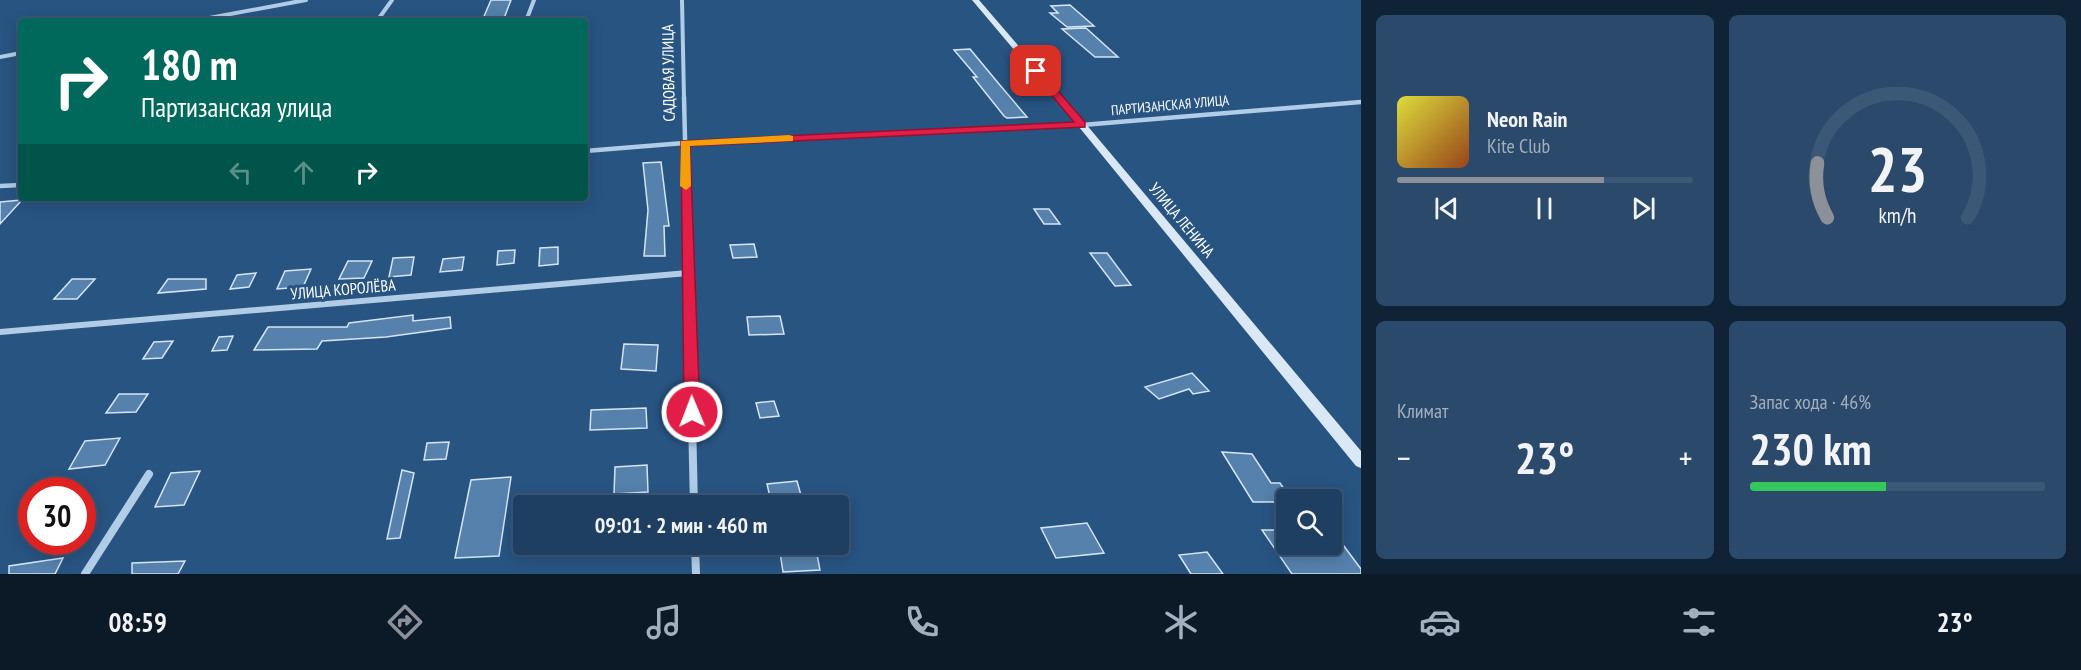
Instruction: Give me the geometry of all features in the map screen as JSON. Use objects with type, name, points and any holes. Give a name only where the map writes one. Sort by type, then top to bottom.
[{"type":"street","points":[[270,0],[270,7]]},
{"type":"street","points":[[210,18],[306,0]]},
{"type":"street","points":[[379,18],[392,0]]},
{"type":"street","points":[[527,18],[534,0]]},
{"type":"street","name":"САДОВАЯ УЛИЦА","points":[[682,0],[694,495]]},
{"type":"street","name":"УЛИЦА ЛЕНИНА","points":[[975,0],[1082,125],[1361,462]]},
{"type":"street","points":[[0,57],[18,54]]},
{"type":"street","name":"ПАРТИЗАНСКАЯ УЛИЦА","points":[[588,151],[684,143],[1082,125],[1361,102]]},
{"type":"street","points":[[0,186],[18,185]]},
{"type":"street","name":"УЛИЦА КОРОЛЁВА","points":[[0,332],[688,273]]},
{"type":"street","points":[[85,574],[149,474]]},
{"type":"street","points":[[695,555],[696,574]]},
{"type":"building","points":[[491,0],[511,0],[504,18],[483,18]]},
{"type":"building","points":[[1070,5],[1094,26],[1067,27],[1050,13],[1058,13],[1051,6]]},
{"type":"building","points":[[1086,28],[1118,57],[1095,57],[1062,29]]},
{"type":"building","points":[[970,49],[1027,117],[1007,118],[1004,116],[973,77],[977,77],[954,50]]},
{"type":"building","points":[[661,162],[669,226],[664,226],[665,256],[644,256],[648,210],[643,163]]},
{"type":"building","points":[[21,201],[0,224],[0,202]]},
{"type":"building","points":[[1034,209],[1049,209],[1060,224],[1044,224]]},
{"type":"building","points":[[754,244],[757,257],[733,258],[730,245]]},
{"type":"building","points":[[558,247],[558,264],[539,266],[540,248]]},
{"type":"building","points":[[515,250],[514,263],[497,265],[498,251]]},
{"type":"building","points":[[1090,253],[1107,253],[1131,285],[1115,286]]},
{"type":"building","points":[[414,257],[411,275],[389,277],[393,258]]},
{"type":"building","points":[[464,257],[462,270],[440,272],[443,259]]},
{"type":"building","points":[[348,261],[372,261],[364,278],[339,279]]},
{"type":"building","points":[[311,269],[303,287],[277,289],[285,271]]},
{"type":"building","points":[[256,273],[249,287],[230,289],[237,275]]},
{"type":"building","points":[[72,279],[95,279],[77,299],[54,299]]},
{"type":"building","points":[[168,279],[206,279],[206,289],[158,293]]},
{"type":"building","points":[[413,315],[413,321],[450,317],[451,328],[386,337],[322,341],[317,349],[254,350],[268,327],[347,327],[349,323]]},
{"type":"building","points":[[780,316],[784,334],[749,335],[747,317]]},
{"type":"building","points":[[233,336],[227,350],[212,351],[219,337]]},
{"type":"building","points":[[173,341],[162,358],[143,359],[154,342]]},
{"type":"building","points":[[624,344],[658,345],[656,371],[621,369]]},
{"type":"building","points":[[1192,373],[1209,391],[1193,394],[1189,389],[1159,399],[1145,387]]},
{"type":"building","points":[[119,394],[148,394],[136,412],[106,413]]},
{"type":"building","points":[[774,401],[779,416],[760,418],[756,403]]},
{"type":"building","points":[[646,408],[647,428],[590,430],[591,410]]},
{"type":"building","points":[[120,438],[105,465],[69,469],[85,441]]},
{"type":"building","points":[[449,442],[446,459],[424,460],[427,443]]},
{"type":"building","points":[[1222,452],[1252,454],[1271,483],[1280,483],[1284,489],[1276,489],[1276,502],[1253,502]]},
{"type":"building","points":[[647,465],[648,492],[614,494],[615,467]]},
{"type":"building","points":[[402,470],[414,473],[400,538],[387,539]]},
{"type":"building","points":[[200,471],[184,505],[155,507],[171,473]]},
{"type":"building","points":[[511,477],[499,556],[455,558],[471,480]]},
{"type":"building","points":[[797,481],[801,495],[770,495],[767,484]]},
{"type":"building","points":[[1087,523],[1104,553],[1056,558],[1041,528]]},
{"type":"building","points":[[1262,530],[1276,530],[1276,551]]},
{"type":"building","points":[[1342,543],[1361,569],[1361,574],[1292,574],[1279,555],[1342,555]]},
{"type":"building","points":[[1207,552],[1223,574],[1191,574],[1179,555]]},
{"type":"building","points":[[780,555],[817,555],[820,570],[783,572]]},
{"type":"building","points":[[63,558],[55,574],[9,574],[9,566]]},
{"type":"building","points":[[185,561],[178,574],[132,574],[132,563]]},
{"type":"slow traffic","points":[[686,186],[684,143],[789,138]]},
{"type":"route","points":[[692,412],[684,143],[1082,125],[1036,71]]}]
